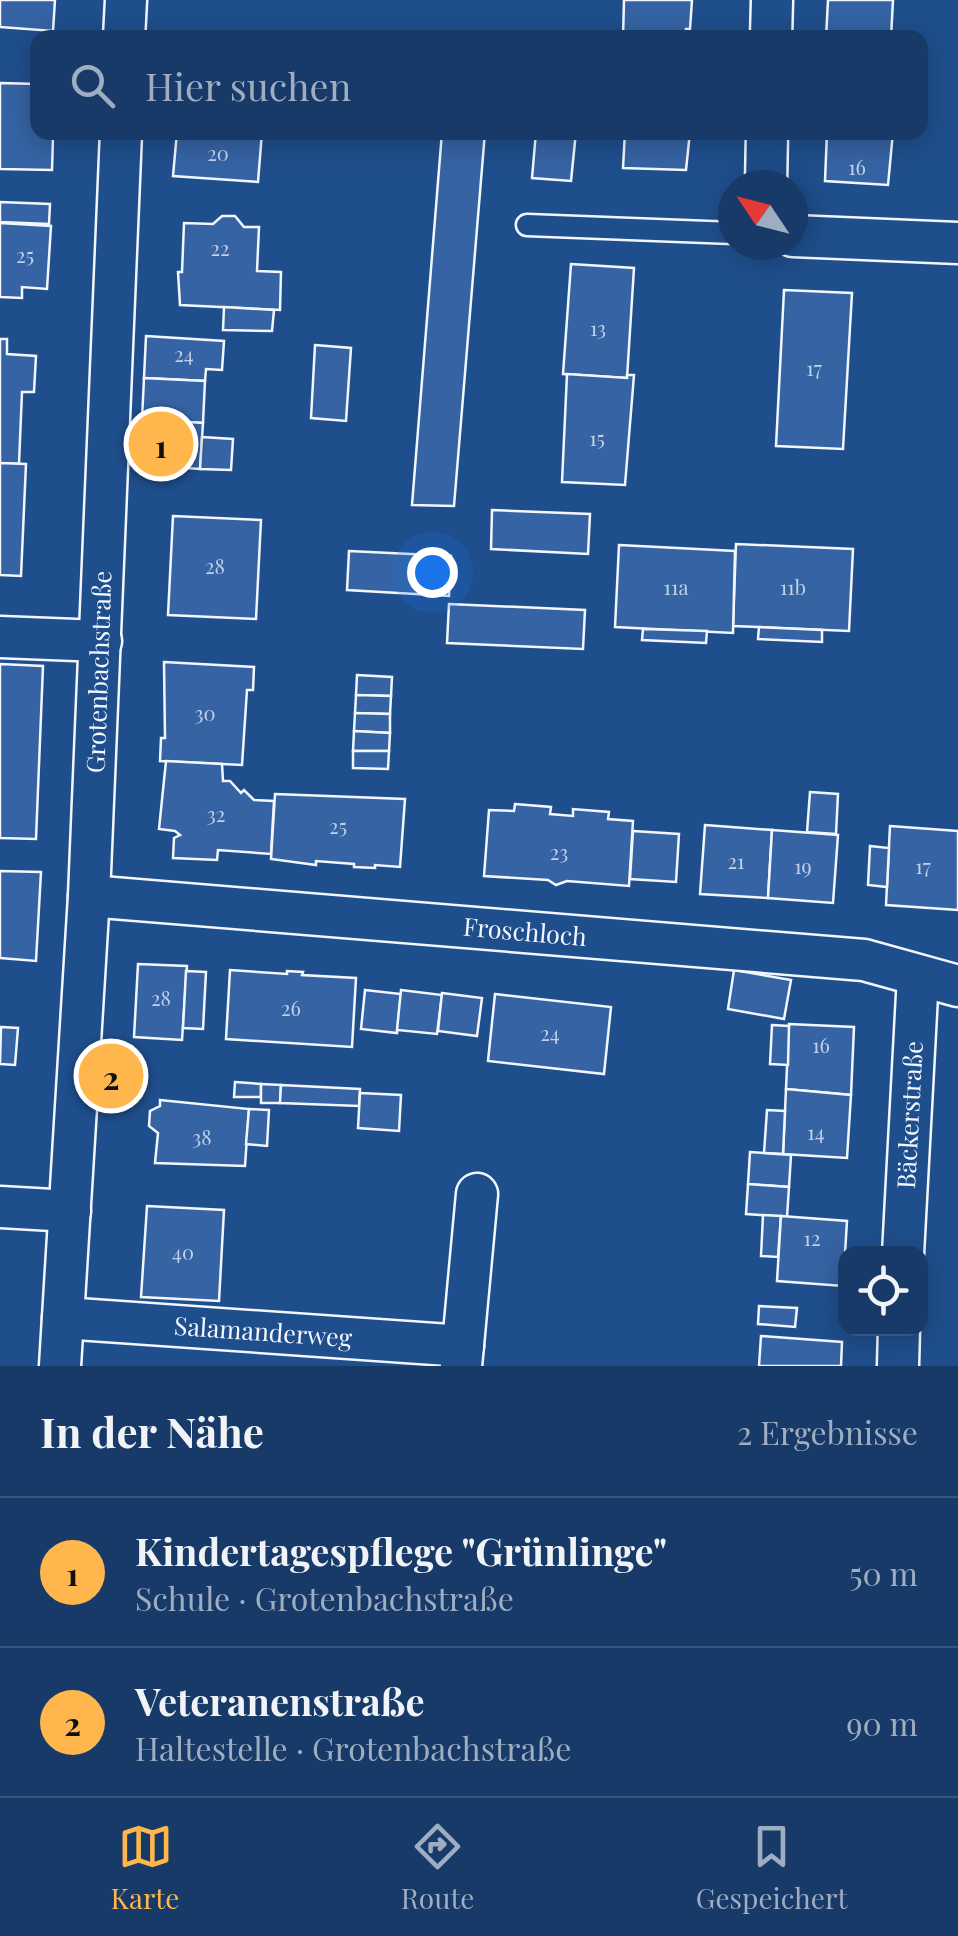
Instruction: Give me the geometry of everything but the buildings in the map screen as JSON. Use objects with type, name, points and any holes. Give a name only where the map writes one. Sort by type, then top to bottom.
[{"type":"street","points":[[124,30],[126,0]]},
{"type":"street","points":[[771,30],[772,0]]},
{"type":"street","name":"Grotenbachstraße","points":[[60,1366],[102,641],[121,140]]},
{"type":"street","points":[[766,170],[767,140]]},
{"type":"street","points":[[808,237],[958,243]]},
{"type":"street","points":[[0,637],[102,641]]},
{"type":"street","name":"Froschloch","points":[[89,896],[864,960],[958,986]]},
{"type":"street","name":"Bäckerstraße","points":[[903,1246],[918,976]]},
{"type":"street","name":"Salamanderweg","points":[[63,1318],[462,1356],[477,1194]]},
{"type":"street","points":[[0,1208],[70,1211]]},
{"type":"street","points":[[898,1366],[900,1336]]},
{"type":"lane","points":[[527,225],[718,232]]},
{"type":"place","name":"Kindertagespflege \"Grünlinge\"","points":[[161,444]]},
{"type":"place","name":"Veteranenstraße","points":[[111,1076]]}]
